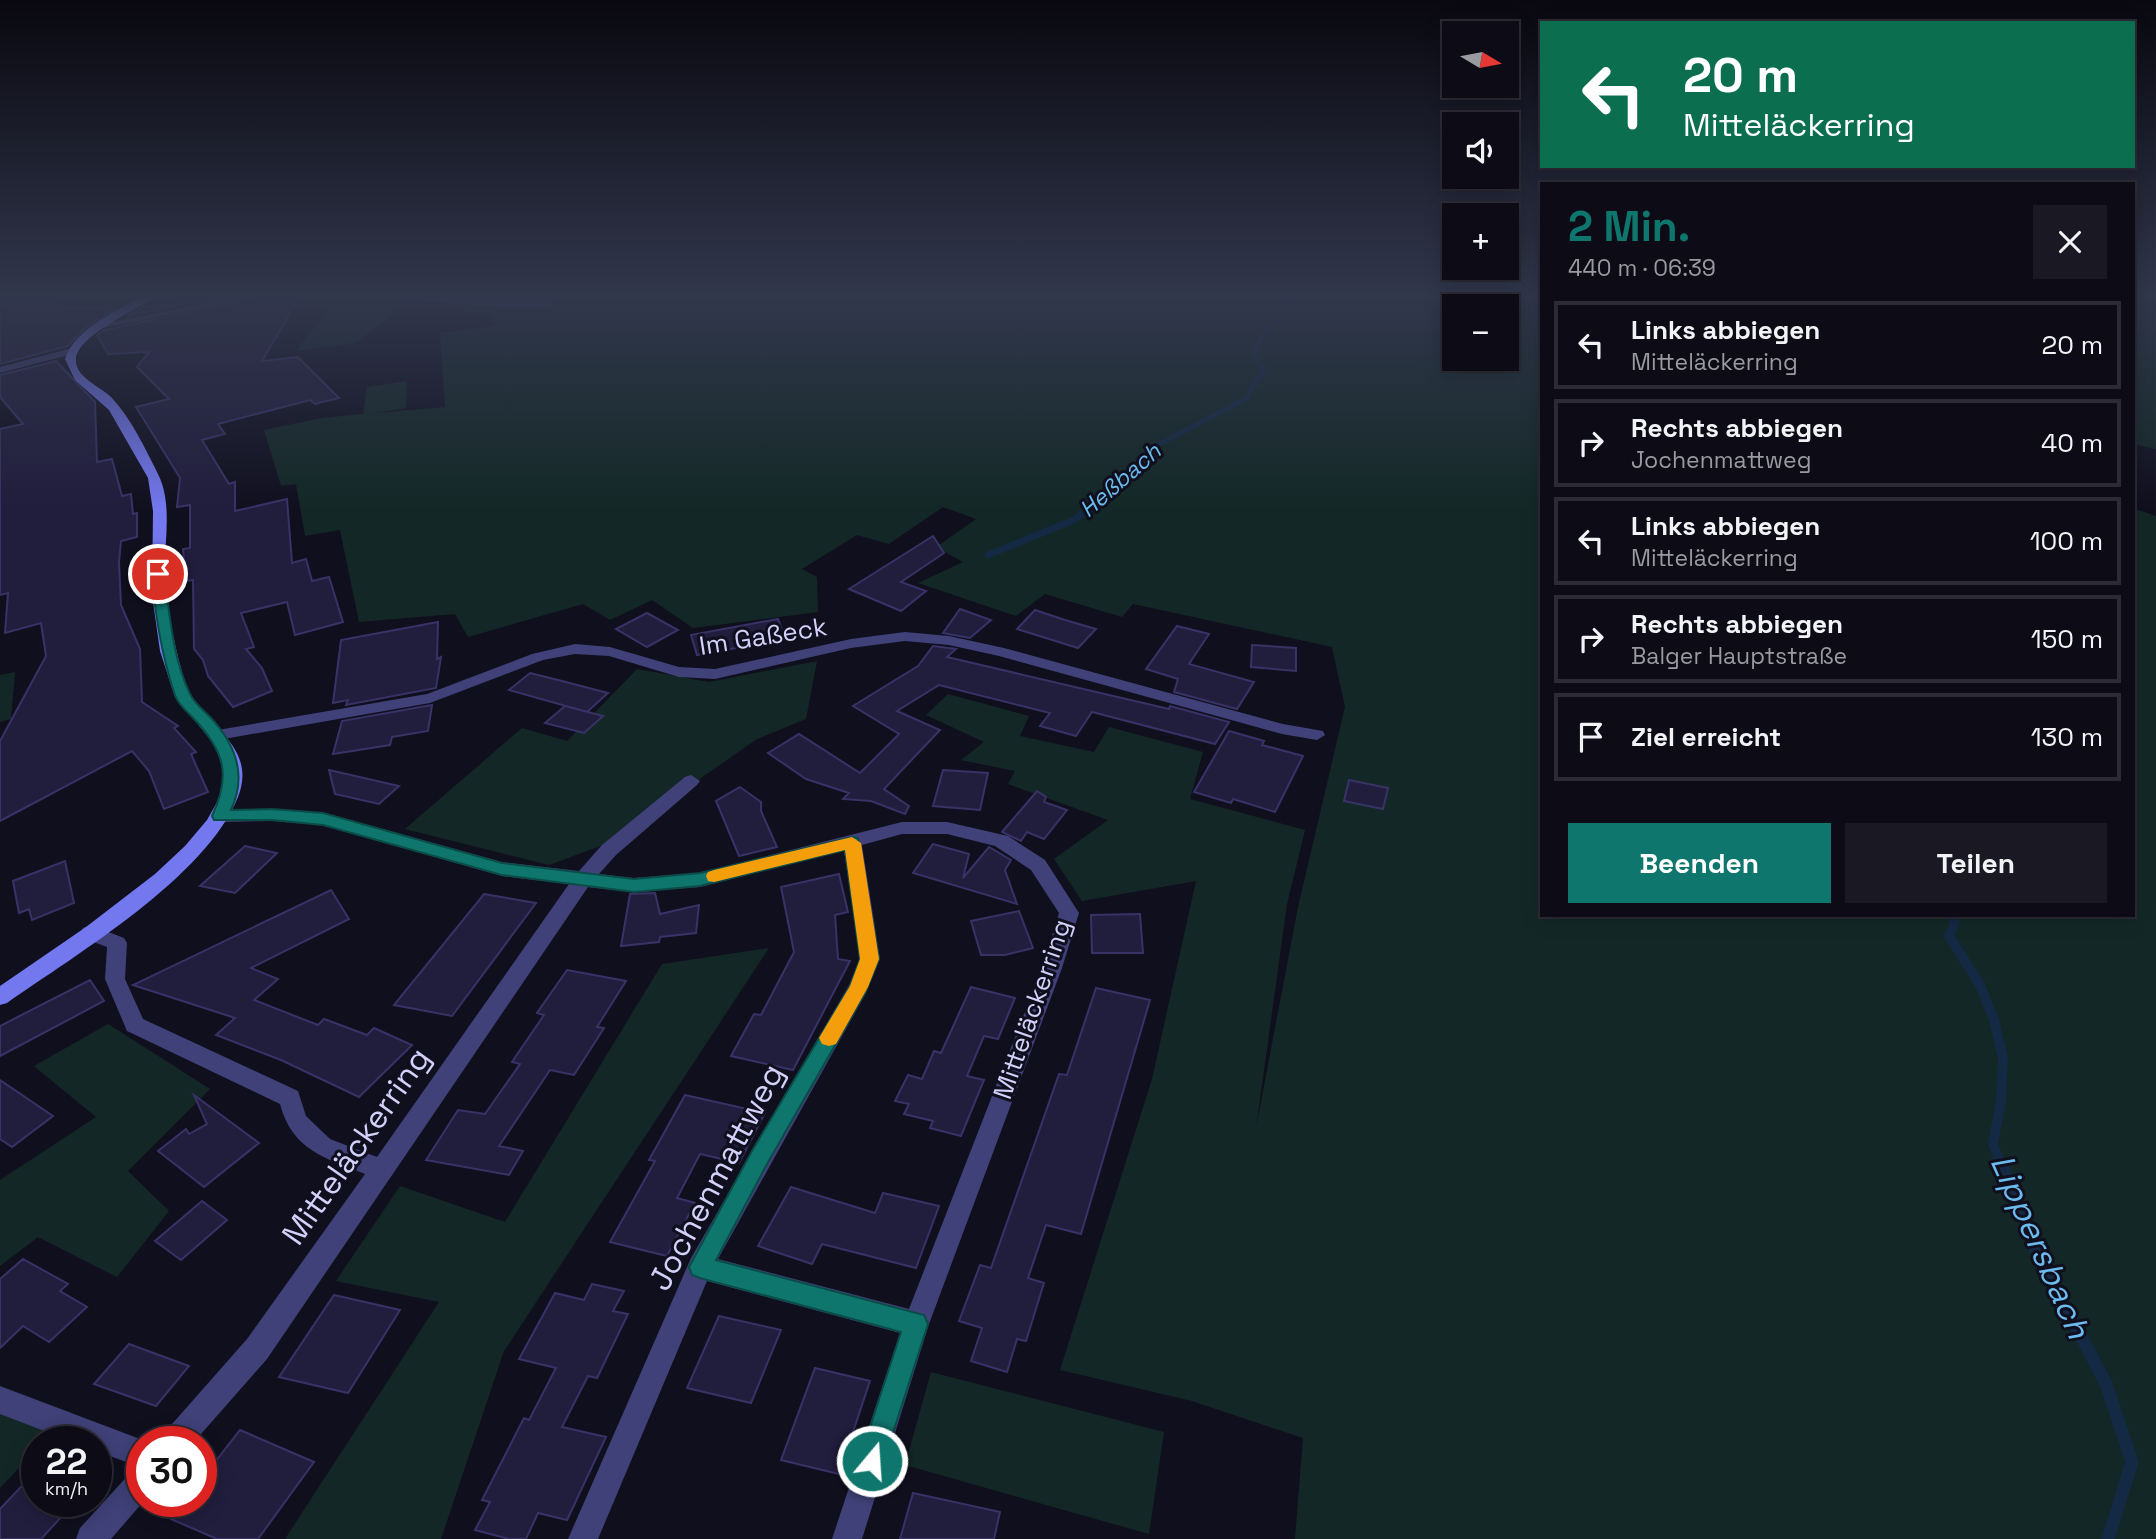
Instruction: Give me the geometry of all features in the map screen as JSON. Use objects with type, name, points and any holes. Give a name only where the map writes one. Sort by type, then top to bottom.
[{"type":"street","points":[[0,997],[148,890],[183,859],[220,816],[230,794],[232,776],[228,756],[218,735],[183,698],[167,646],[158,574],[159,501],[156,481],[112,406],[74,372],[72,367]]},
{"type":"street","name":"Im Gaßeck","points":[[218,735],[264,724],[428,699],[539,657],[576,649],[598,649],[668,670],[711,674],[891,636],[930,638],[984,648],[1282,729],[1317,735]]},
{"type":"street","name":"Mitteläckerring","points":[[189,1426],[257,1349],[582,881],[609,850],[691,781]]},
{"type":"street","name":"Mitteläckerring","points":[[220,816],[272,815],[323,819],[502,869],[582,881],[634,885],[700,880],[902,828],[947,828],[1001,841],[1038,865],[1069,913],[1052,968],[916,1324],[847,1539]]},
{"type":"street","name":"Jochenmattweg","points":[[583,1539],[700,1267],[760,1157],[859,987],[870,959],[852,843]]},
{"type":"street","points":[[90,933],[117,943],[115,979],[135,1026],[290,1098],[296,1121],[322,1146],[383,1170]]},
{"type":"street","points":[[700,1267],[916,1324]]},
{"type":"street","points":[[0,1400],[126,1448]]},
{"type":"street","points":[[91,1539],[126,1499]]},
{"type":"green space","points":[[442,367],[1442,367],[1442,371],[1519,371],[1519,367],[1540,367],[1540,917],[2135,917],[2135,509],[2156,516],[2156,1539],[1295,1539],[1303,1438],[1192,1401],[1060,1370],[1152,1079],[1196,881],[1082,901],[1054,859],[1108,820],[1008,784],[1015,771],[961,760],[984,742],[926,715],[948,694],[1029,716],[1020,736],[1094,752],[1109,727],[1203,752],[1190,799],[1305,830],[1287,904],[1256,1128],[1298,907],[1345,707],[1332,647],[1133,604],[1122,617],[1045,594],[1016,616],[918,583],[963,562],[936,547],[976,519],[943,507],[889,544],[857,535],[802,569],[817,577],[818,612],[693,628],[652,600],[610,620],[583,604],[468,637],[455,614],[359,622],[340,530],[305,536],[296,484],[281,486],[264,430],[322,418],[363,414],[367,387],[407,381],[406,408],[375,413],[445,407]]},
{"type":"green space","points":[[2135,367],[2156,367],[2156,449],[2135,444]]},
{"type":"green space","points":[[817,661],[806,719],[757,739],[606,844],[549,865],[405,829],[522,728],[567,741],[637,669],[709,682]]},
{"type":"green space","points":[[15,672],[11,719],[0,722],[0,675]]},
{"type":"green space","points":[[769,948],[504,1351],[441,1539],[285,1539],[439,1302],[336,1281],[400,1186],[505,1222],[662,964]]},
{"type":"green space","points":[[108,1024],[210,1089],[128,1171],[169,1211],[117,1277],[38,1237],[0,1266],[0,1180],[96,1117],[34,1066]]},
{"type":"green space","points":[[931,1372],[1164,1432],[1149,1534],[905,1465]]},
{"type":"green space","points":[[0,1391],[38,1426],[21,1426],[21,1466],[0,1488]]},
{"type":"building","points":[[33,367],[62,367],[95,402],[97,462],[112,459],[122,496],[131,494],[133,514],[137,513],[137,537],[121,541],[119,562],[121,605],[140,649],[142,702],[178,726],[174,728],[196,752],[191,754],[208,792],[164,809],[149,771],[132,751],[0,821],[0,741],[46,656],[41,623],[5,633],[8,593],[0,595],[0,429],[23,424],[0,397],[0,375]]},
{"type":"building","points":[[137,367],[308,367],[339,398],[315,404],[310,400],[218,424],[225,434],[202,440],[229,484],[235,482],[235,511],[287,499],[292,563],[306,559],[312,581],[329,577],[343,622],[295,635],[287,602],[241,613],[254,647],[246,649],[262,668],[272,691],[233,707],[208,676],[203,660],[194,649],[193,580],[186,581],[183,549],[190,548],[190,505],[177,507],[180,478],[136,407],[169,399]]},
{"type":"building","points":[[933,536],[944,553],[901,582],[926,591],[901,611],[849,589]]},
{"type":"building","points":[[960,609],[991,620],[970,638],[943,633]]},
{"type":"building","points":[[1035,610],[1096,629],[1078,648],[1017,629]]},
{"type":"building","points":[[647,613],[678,630],[647,647],[616,629]]},
{"type":"building","points":[[778,619],[786,639],[697,655],[691,635]]},
{"type":"building","points":[[438,622],[437,659],[441,657],[436,688],[346,705],[348,700],[333,703],[341,640]]},
{"type":"building","points":[[1177,626],[1209,634],[1189,664],[1254,682],[1237,709],[1174,692],[1178,679],[1146,669]]},
{"type":"building","points":[[1252,645],[1296,648],[1296,671],[1251,667]]},
{"type":"building","points":[[933,646],[956,649],[947,657],[1169,709],[1170,706],[1229,722],[1215,744],[1092,712],[1076,736],[1040,726],[1050,713],[939,685],[897,711],[940,730],[884,789],[909,806],[905,814],[871,801],[843,799],[849,793],[806,779],[768,753],[799,734],[860,773],[899,734],[853,706],[918,666]]},
{"type":"building","points":[[530,673],[608,693],[587,712],[509,690]]},
{"type":"building","points":[[432,705],[428,731],[392,737],[390,745],[333,754],[342,721]]},
{"type":"building","points":[[565,706],[603,716],[584,733],[545,723]]},
{"type":"building","points":[[1229,731],[1264,741],[1262,745],[1303,756],[1275,812],[1233,799],[1231,803],[1194,792]]},
{"type":"building","points":[[329,770],[399,786],[379,804],[335,794]]},
{"type":"building","points":[[943,770],[988,773],[980,810],[933,806]]},
{"type":"building","points":[[1349,780],[1388,788],[1383,809],[1344,801]]},
{"type":"building","points":[[740,787],[761,802],[761,811],[777,847],[739,856],[716,801]]},
{"type":"building","points":[[1037,791],[1046,797],[1044,802],[1067,810],[1044,839],[1027,832],[1021,841],[1002,832]]},
{"type":"building","points":[[933,844],[969,854],[963,878],[989,847],[1011,860],[1005,870],[1017,904],[913,873]]},
{"type":"building","points":[[245,846],[277,853],[235,893],[200,886]]},
{"type":"building","points":[[65,861],[74,903],[32,920],[29,909],[19,913],[13,881]]},
{"type":"building","points":[[839,874],[848,912],[835,915],[838,959],[850,961],[793,1070],[731,1056],[754,1014],[761,1015],[794,952],[781,887]]},
{"type":"building","points":[[331,890],[349,919],[251,968],[278,979],[254,1000],[318,1025],[324,1019],[367,1035],[374,1028],[412,1045],[359,1097],[281,1060],[216,1035],[235,1018],[133,985]]},
{"type":"building","points":[[655,893],[660,914],[699,905],[696,933],[660,937],[659,942],[621,946],[630,894]]},
{"type":"building","points":[[484,894],[536,903],[452,1016],[394,1005]]},
{"type":"building","points":[[1019,911],[1033,948],[1005,955],[981,955],[971,921]]},
{"type":"building","points":[[1140,914],[1143,953],[1092,953],[1091,915]]},
{"type":"building","points":[[567,970],[626,981],[597,1027],[604,1028],[574,1075],[550,1070],[499,1146],[523,1151],[509,1175],[426,1160],[458,1110],[485,1114],[520,1064],[512,1062],[544,1015],[537,1013]]},
{"type":"building","points":[[90,980],[104,1001],[0,1056],[0,1026]]},
{"type":"building","points":[[971,987],[1015,998],[998,1039],[984,1036],[967,1076],[984,1080],[961,1136],[930,1128],[933,1121],[904,1114],[909,1104],[895,1101],[908,1075],[922,1079],[934,1051],[941,1053]]},
{"type":"building","points":[[1096,988],[1150,1000],[1081,1234],[1046,1225],[1028,1278],[1044,1283],[1026,1341],[1017,1339],[1007,1372],[971,1361],[982,1328],[959,1321],[980,1265],[991,1268],[1059,1074],[1067,1075]]},
{"type":"building","points":[[0,1080],[53,1116],[12,1147],[0,1139]]},
{"type":"building","points":[[194,1095],[259,1143],[204,1187],[158,1151],[186,1129],[189,1134],[207,1124]]},
{"type":"building","points":[[685,1095],[765,1113],[739,1163],[700,1154],[677,1198],[695,1203],[667,1256],[610,1242],[655,1161],[649,1160]]},
{"type":"building","points":[[791,1187],[875,1213],[883,1193],[939,1206],[916,1268],[822,1244],[812,1264],[758,1246]]},
{"type":"building","points":[[202,1201],[227,1220],[181,1260],[155,1241]]},
{"type":"building","points":[[23,1259],[68,1284],[60,1291],[87,1307],[49,1342],[23,1326],[0,1348],[0,1279]]},
{"type":"building","points":[[592,1284],[624,1291],[613,1311],[628,1314],[597,1378],[588,1376],[562,1427],[606,1437],[567,1520],[538,1513],[526,1539],[509,1539],[475,1530],[490,1502],[482,1500],[524,1418],[529,1420],[556,1368],[519,1359],[555,1293],[584,1300]]},
{"type":"building","points":[[334,1295],[400,1310],[348,1393],[279,1377]]},
{"type":"building","points":[[719,1316],[781,1330],[751,1403],[687,1388]]},
{"type":"building","points":[[129,1344],[189,1366],[156,1406],[94,1384]]},
{"type":"building","points":[[815,1368],[870,1381],[839,1474],[781,1460]]},
{"type":"building","points":[[240,1430],[314,1462],[258,1539],[217,1539],[171,1519],[217,1517],[217,1459]]},
{"type":"building","points":[[21,1487],[21,1517],[61,1517],[41,1539],[0,1539],[0,1509]]},
{"type":"building","points":[[913,1493],[1000,1512],[994,1539],[900,1539]]},
{"type":"waterway","name":"Heßbach","points":[[1152,448],[1247,398],[1263,370],[1261,367]]},
{"type":"waterway","name":"Heßbach","points":[[988,555],[1074,520],[1111,492],[1152,448]]},
{"type":"waterway","name":"Lippersbach","points":[[1953,917],[1955,922],[1949,936],[1980,985],[1994,1020],[2003,1058],[2001,1101],[1993,1144],[2003,1170]]},
{"type":"waterway","name":"Lippersbach","points":[[2003,1168],[2035,1248],[2106,1384],[2132,1462],[2108,1539]]},
{"type":"slow traffic","points":[[714,876],[852,843],[870,959],[859,987],[829,1038]]},
{"type":"route","points":[[158,574],[167,646],[183,698],[218,735],[228,756],[232,776],[230,794],[220,816],[272,815],[323,819],[502,869],[582,881],[634,885],[700,880],[852,843],[870,959],[859,987],[760,1157],[700,1267],[916,1324],[872,1461]]}]
